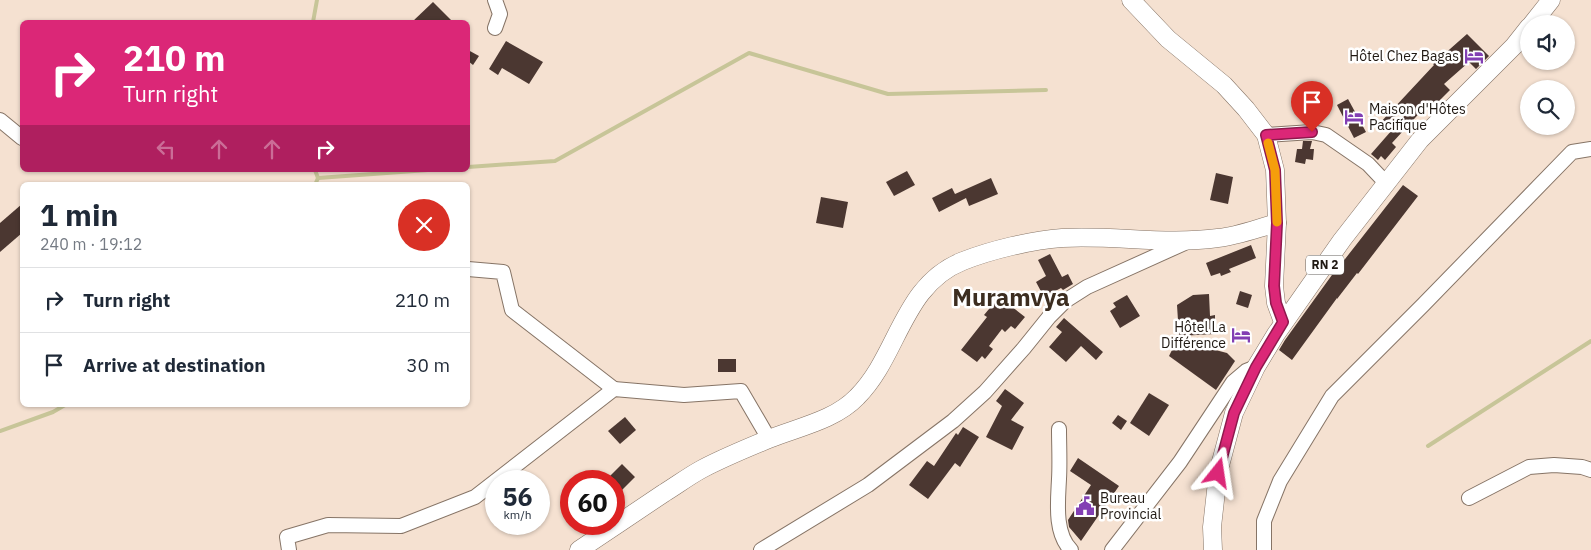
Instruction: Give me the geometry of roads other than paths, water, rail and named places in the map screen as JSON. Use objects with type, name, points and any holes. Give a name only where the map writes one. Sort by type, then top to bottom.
[{"type":"main road","points":[[1131,0],[1168,39],[1224,85],[1266,135],[1275,170],[1277,223],[1274,286],[1276,303],[1283,322]]},
{"type":"main road","points":[[1539,15],[1551,0]]},
{"type":"main road","name":"RN 2","points":[[1213,550],[1212,527],[1218,473],[1234,413],[1256,367],[1283,322],[1342,240],[1420,140],[1520,39]]},
{"type":"main road","points":[[579,550],[701,469],[843,409],[857,397],[872,378],[918,296],[945,269],[1000,249],[1061,238],[1192,240],[1219,238],[1277,223]]},
{"type":"street","points":[[495,0],[500,14],[495,28]]},
{"type":"street","points":[[0,120],[20,136]]},
{"type":"street","points":[[1266,135],[1312,132],[1326,135],[1368,164],[1386,182]]},
{"type":"street","points":[[1264,550],[1264,521],[1280,480],[1332,396],[1424,305],[1572,152],[1591,149]]},
{"type":"street","points":[[761,550],[868,485],[954,421],[985,392],[1065,301],[1087,287],[1192,240]]},
{"type":"street","points":[[470,269],[503,272],[512,310],[614,389],[684,395],[741,391],[769,439]]},
{"type":"street","points":[[1112,550],[1180,462],[1233,382],[1246,371],[1256,367]]},
{"type":"street","points":[[289,550],[287,538],[328,525],[401,526],[475,497],[614,389]]},
{"type":"street","points":[[1059,428],[1059,518],[1062,533],[1071,550]]},
{"type":"street","points":[[1469,498],[1529,467],[1554,465],[1582,467],[1591,470]]},
{"type":"waterway","points":[[313,20],[317,0]]},
{"type":"waterway","points":[[470,167],[555,161],[749,53],[888,94],[1046,90]]},
{"type":"waterway","points":[[316,172],[318,178],[316,182]]},
{"type":"waterway","points":[[318,178],[400,172]]},
{"type":"waterway","points":[[1428,446],[1591,341]]},
{"type":"waterway","points":[[0,431],[53,412],[62,407]]},
{"type":"place","name":"Hôtel Chez Bagas","points":[[1474,56]]},
{"type":"place","name":"Maison d'Hôtes Pacifique","points":[[1354,117]]},
{"type":"place","name":"Hôtel La Différence","points":[[1241,335]]},
{"type":"place","name":"Bureau Provincial","points":[[1085,506]]},
{"type":"district","name":"Muramvya","points":[[1011,298]]}]
